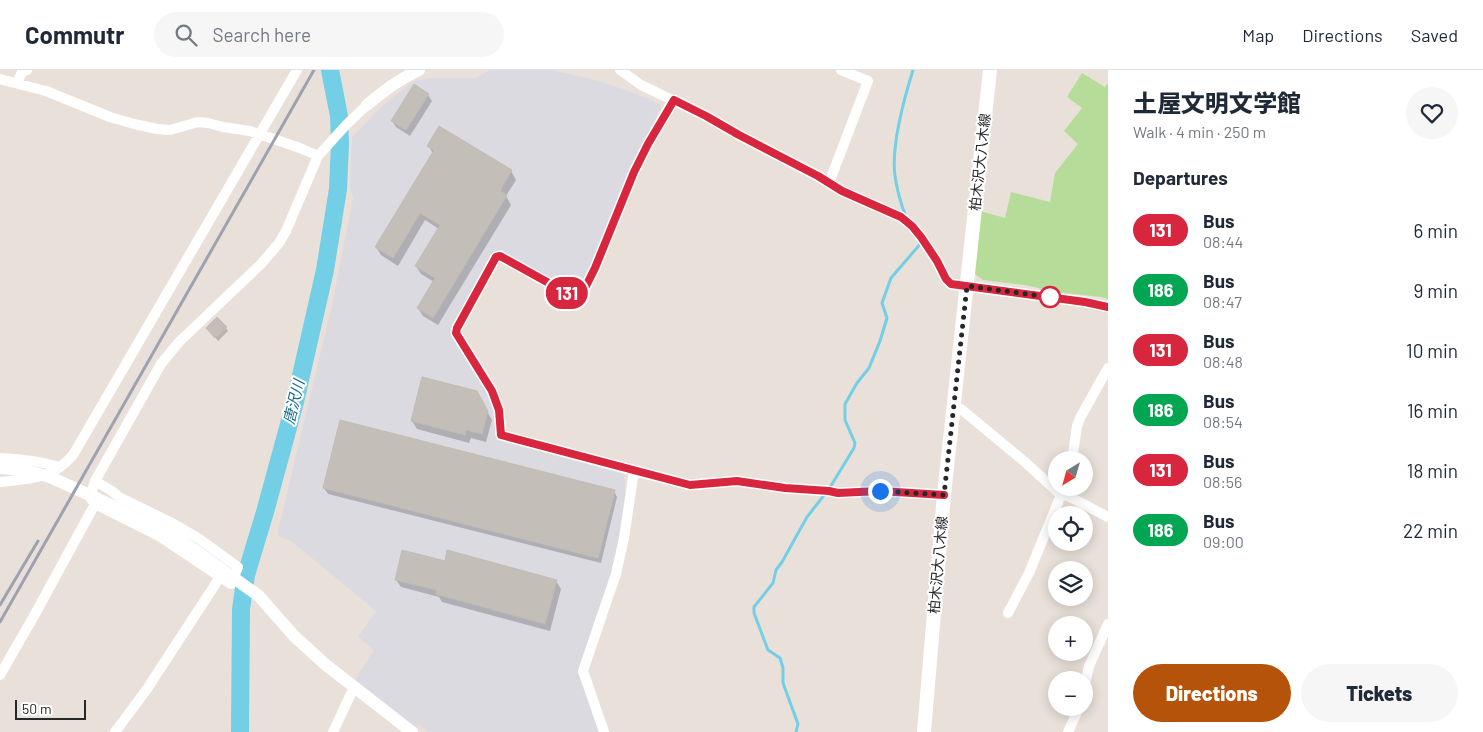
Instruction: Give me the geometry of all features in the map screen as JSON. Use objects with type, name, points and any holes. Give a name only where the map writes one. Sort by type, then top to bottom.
[{"type":"main road","name":"柏木沢大八木線","points":[[924,732],[944,495],[990,70]]},
{"type":"street","points":[[17,83],[22,72],[27,70]]},
{"type":"street","points":[[0,482],[38,478],[59,467],[73,455],[297,70]]},
{"type":"street","points":[[95,481],[119,497],[198,538],[238,567],[236,579],[231,584],[159,536],[95,504],[90,497],[95,481],[161,364],[180,342],[261,264],[279,242],[294,213],[318,156],[346,125],[386,88],[420,70]]},
{"type":"street","points":[[620,70],[641,85],[706,116],[842,191],[901,217],[912,226],[937,261],[946,279],[953,285],[1085,302],[1108,307]]},
{"type":"street","points":[[829,183],[868,81],[841,70]]},
{"type":"street","points":[[0,79],[46,91],[110,117],[134,124],[170,130],[198,122],[259,134],[318,156]]},
{"type":"street","points":[[674,100],[634,172],[595,268],[581,296],[578,298],[574,297],[500,256],[496,257],[457,328],[456,333],[492,391],[499,410],[501,435],[690,485],[737,481],[838,493],[880,491],[944,495]]},
{"type":"street","points":[[1073,451],[1080,418],[1108,368]]},
{"type":"street","points":[[954,409],[961,408],[1048,479]]},
{"type":"street","points":[[0,458],[14,458],[59,467]]},
{"type":"street","points":[[12,480],[14,458]]},
{"type":"street","points":[[0,468],[24,470],[50,477],[165,532],[190,546],[259,596],[304,646],[412,732]]},
{"type":"street","points":[[604,732],[583,671],[616,574],[624,538],[634,471]]},
{"type":"street","points":[[1008,613],[1065,496]]},
{"type":"street","points":[[1071,496],[1108,516]]},
{"type":"street","points":[[0,675],[39,608],[95,504]]},
{"type":"street","points":[[115,732],[147,689],[220,577]]},
{"type":"street","points":[[1088,671],[1108,624]]},
{"type":"street","points":[[333,732],[354,687]]},
{"type":"street","points":[[1068,732],[1075,716]]},
{"type":"shaded area","points":[[490,70],[552,70],[599,81],[645,97],[662,106],[629,170],[579,292],[575,294],[497,250],[452,328],[488,394],[495,411],[497,440],[624,474],[626,496],[613,572],[580,670],[599,732],[428,732],[418,724],[415,729],[354,681],[374,650],[358,637],[376,611],[291,541],[277,535],[332,305],[353,198],[350,186],[352,137],[381,107],[413,81],[433,78],[476,78]]},
{"type":"green space","points":[[1082,73],[1105,87],[1108,83],[1108,299],[983,280],[974,273],[980,211],[1005,218],[1011,192],[1050,202],[1055,173],[1078,144],[1064,131],[1082,108],[1067,97]]},
{"type":"building","points":[[414,84],[429,94],[406,130],[391,121]]},
{"type":"building","points":[[439,126],[512,170],[500,191],[507,195],[433,318],[417,308],[435,278],[415,266],[440,225],[420,213],[393,258],[375,247],[434,150],[427,146]]},
{"type":"building","points":[[217,317],[227,327],[215,338],[206,328]]},
{"type":"building","points":[[422,377],[477,391],[488,411],[482,434],[466,430],[465,435],[411,421]]},
{"type":"building","points":[[340,420],[615,490],[598,558],[323,488]]},
{"type":"building","points":[[402,550],[445,561],[447,550],[557,580],[545,624],[436,594],[437,590],[395,580]]},
{"type":"waterway","name":"唐沢川","points":[[240,732],[241,609],[246,575],[295,402],[325,270],[338,189],[339,116],[330,70]]},
{"type":"waterway","points":[[906,217],[899,197],[894,164],[902,109],[913,70]]},
{"type":"waterway","points":[[829,489],[854,448],[855,443],[845,420],[845,404],[857,383],[869,368],[880,341],[887,318],[882,303],[891,278],[921,241]]},
{"type":"waterway","points":[[796,732],[798,724],[783,683],[783,668],[780,658],[768,650],[754,613],[754,607],[773,583],[776,570],[807,517],[825,494]]},
{"type":"railway","points":[[0,622],[314,70]]},
{"type":"railway","points":[[0,605],[38,541]]},
{"type":"bus line","name":"131","points":[[944,495],[880,491],[838,493],[737,481],[690,485],[501,435],[499,410],[492,391],[456,333],[457,328],[496,257],[500,256],[574,297],[578,298],[581,296],[595,268],[634,172],[674,100],[818,176],[842,191],[901,217],[921,237],[946,279],[953,285],[1085,302],[1108,307]]},
{"type":"route","points":[[880,491],[944,495],[967,286],[1050,297]]}]
